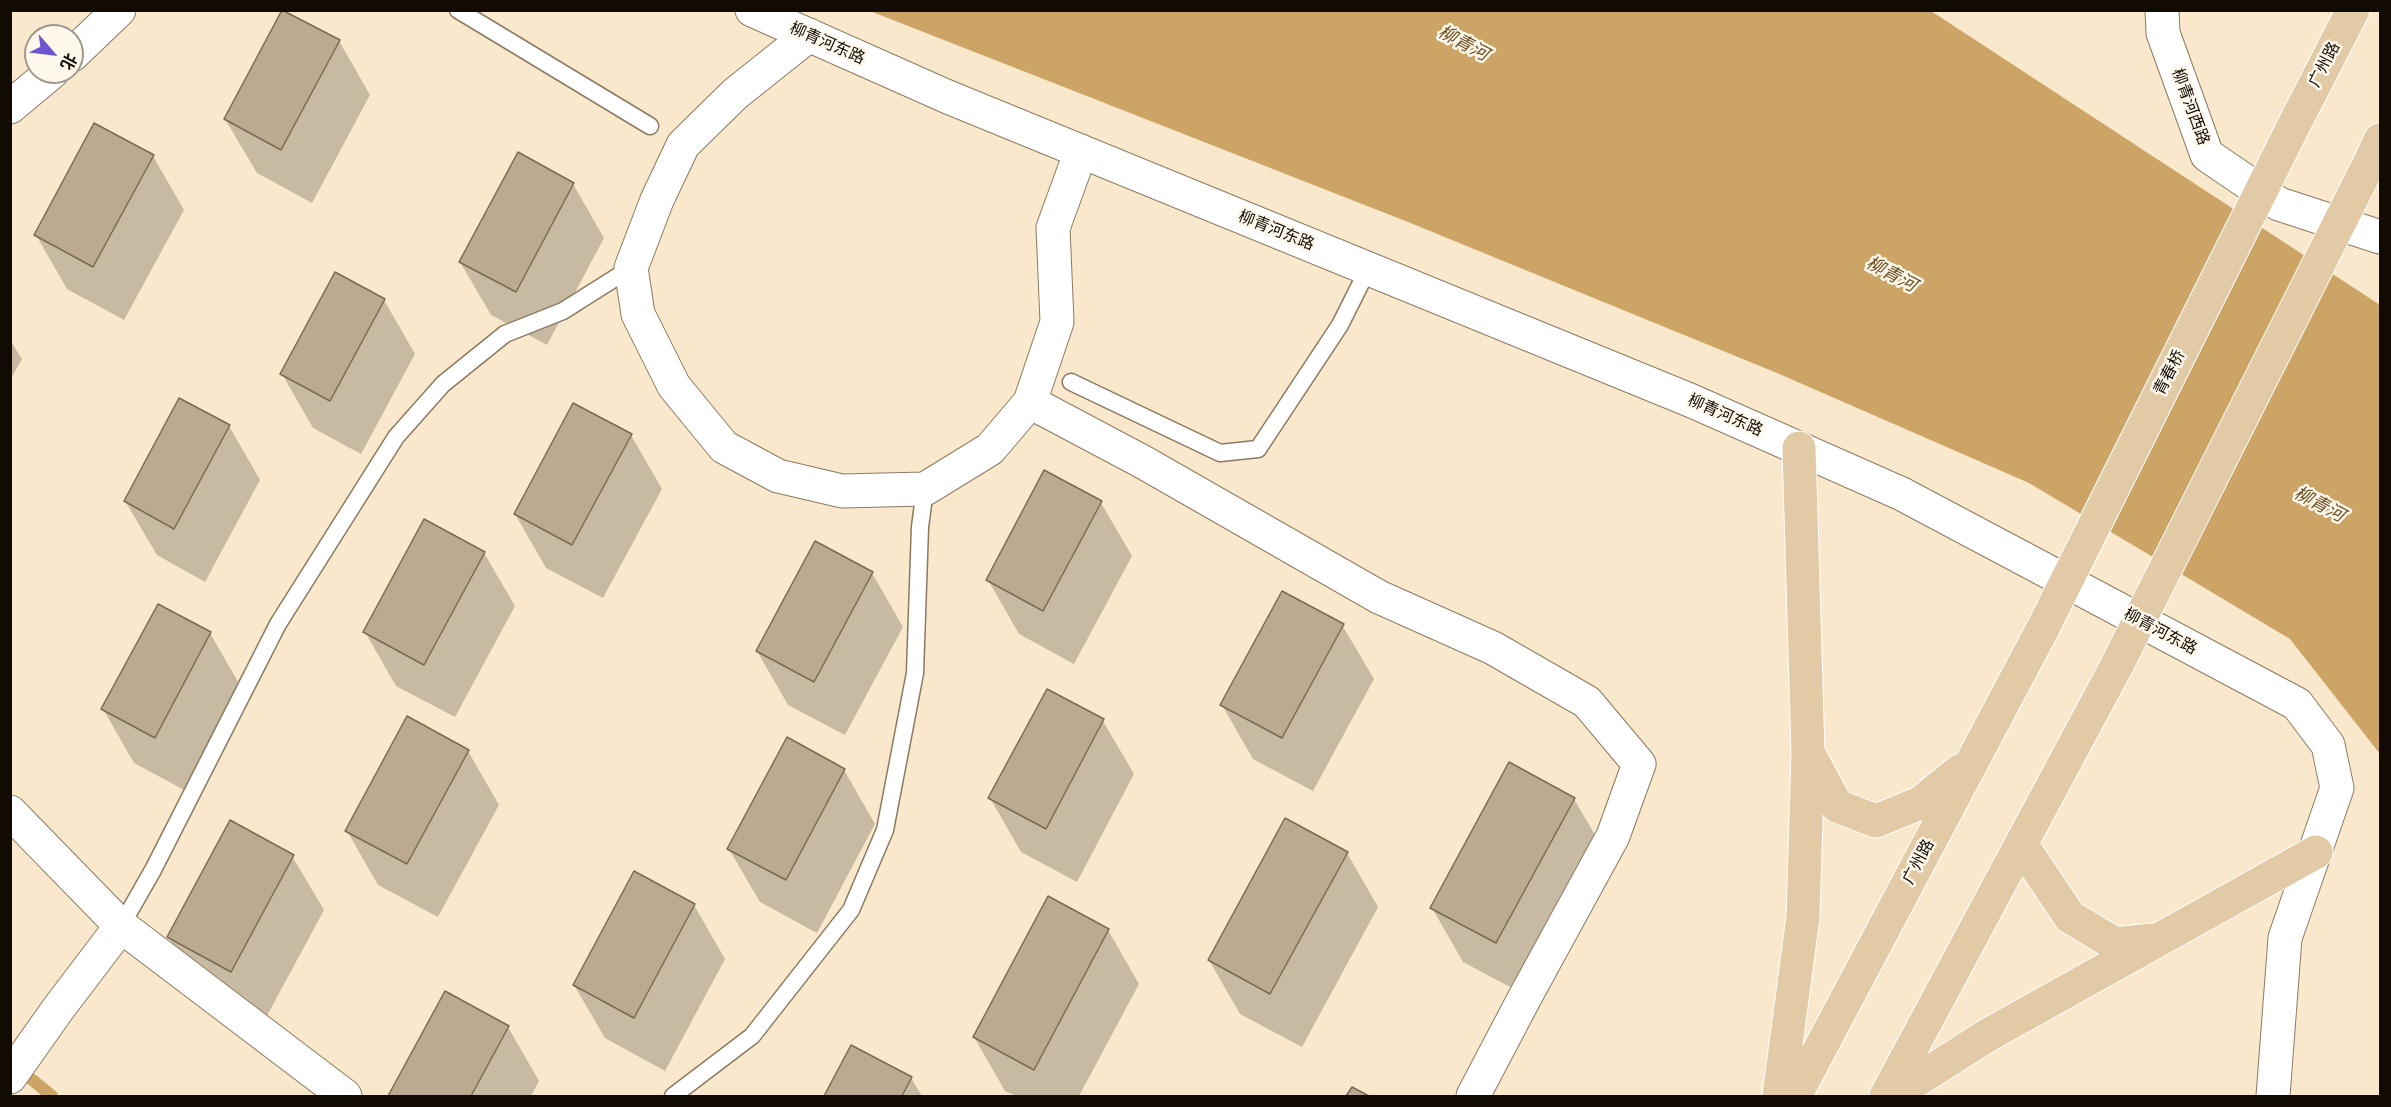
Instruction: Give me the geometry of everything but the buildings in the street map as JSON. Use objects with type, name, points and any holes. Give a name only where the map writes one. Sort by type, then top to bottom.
[{"type":"main road","name":"广州路","points":[[2297,119],[2353,10]]},
{"type":"main road","name":"青春桥","points":[[2043,628],[2297,119]]},
{"type":"main road","points":[[1886,1096],[2116,668],[2376,150]]},
{"type":"main road","points":[[1779,1096],[1803,917],[1808,753],[1799,448]]},
{"type":"main road","name":"广州路","points":[[1795,1096],[2043,628]]},
{"type":"main road","points":[[1808,753],[1837,806],[1876,821],[1920,803],[1972,761]]},
{"type":"main road","points":[[2021,844],[2070,917],[2115,944],[2160,939]]},
{"type":"main road","points":[[1892,1096],[1988,1035],[2316,852]]},
{"type":"street","points":[[84,44],[119,10]]},
{"type":"street","name":"柳青河东路","points":[[752,10],[1081,151],[1692,401],[1902,494],[2297,704],[2328,745],[2337,788],[2285,938],[2273,1096]]},
{"type":"street","name":"柳青河西路","points":[[2162,10],[2163,33],[2207,155],[2279,204],[2380,237]]},
{"type":"street","points":[[809,35],[735,94],[683,145],[657,200],[631,268],[638,314],[674,386],[724,447],[778,476],[842,491],[925,489],[990,449],[1030,402],[1057,322],[1053,228],[1081,151]]},
{"type":"street","points":[[10,107],[38,84]]},
{"type":"street","points":[[1030,402],[1143,462],[1379,597],[1493,648],[1587,702],[1639,764],[1613,836],[1473,1096]]},
{"type":"street","points":[[10,812],[121,926],[345,1096]]},
{"type":"street","points":[[10,1077],[121,926]]},
{"type":"lane","points":[[458,10],[650,126]]},
{"type":"lane","points":[[121,926],[153,870],[278,624],[396,437],[443,384],[505,334],[563,311],[631,268]]},
{"type":"lane","points":[[1071,382],[1220,453],[1258,449],[1340,326],[1368,269]]},
{"type":"lane","points":[[673,1096],[752,1036],[851,910],[885,830],[915,673],[920,527],[925,489]]},
{"type":"water","name":"柳青河","points":[[870,11],[1931,11],[2380,305],[2380,754],[2290,639],[2029,483],[1777,373],[1408,222]]},
{"type":"waterway","points":[[19,1069],[52,1096]]}]
